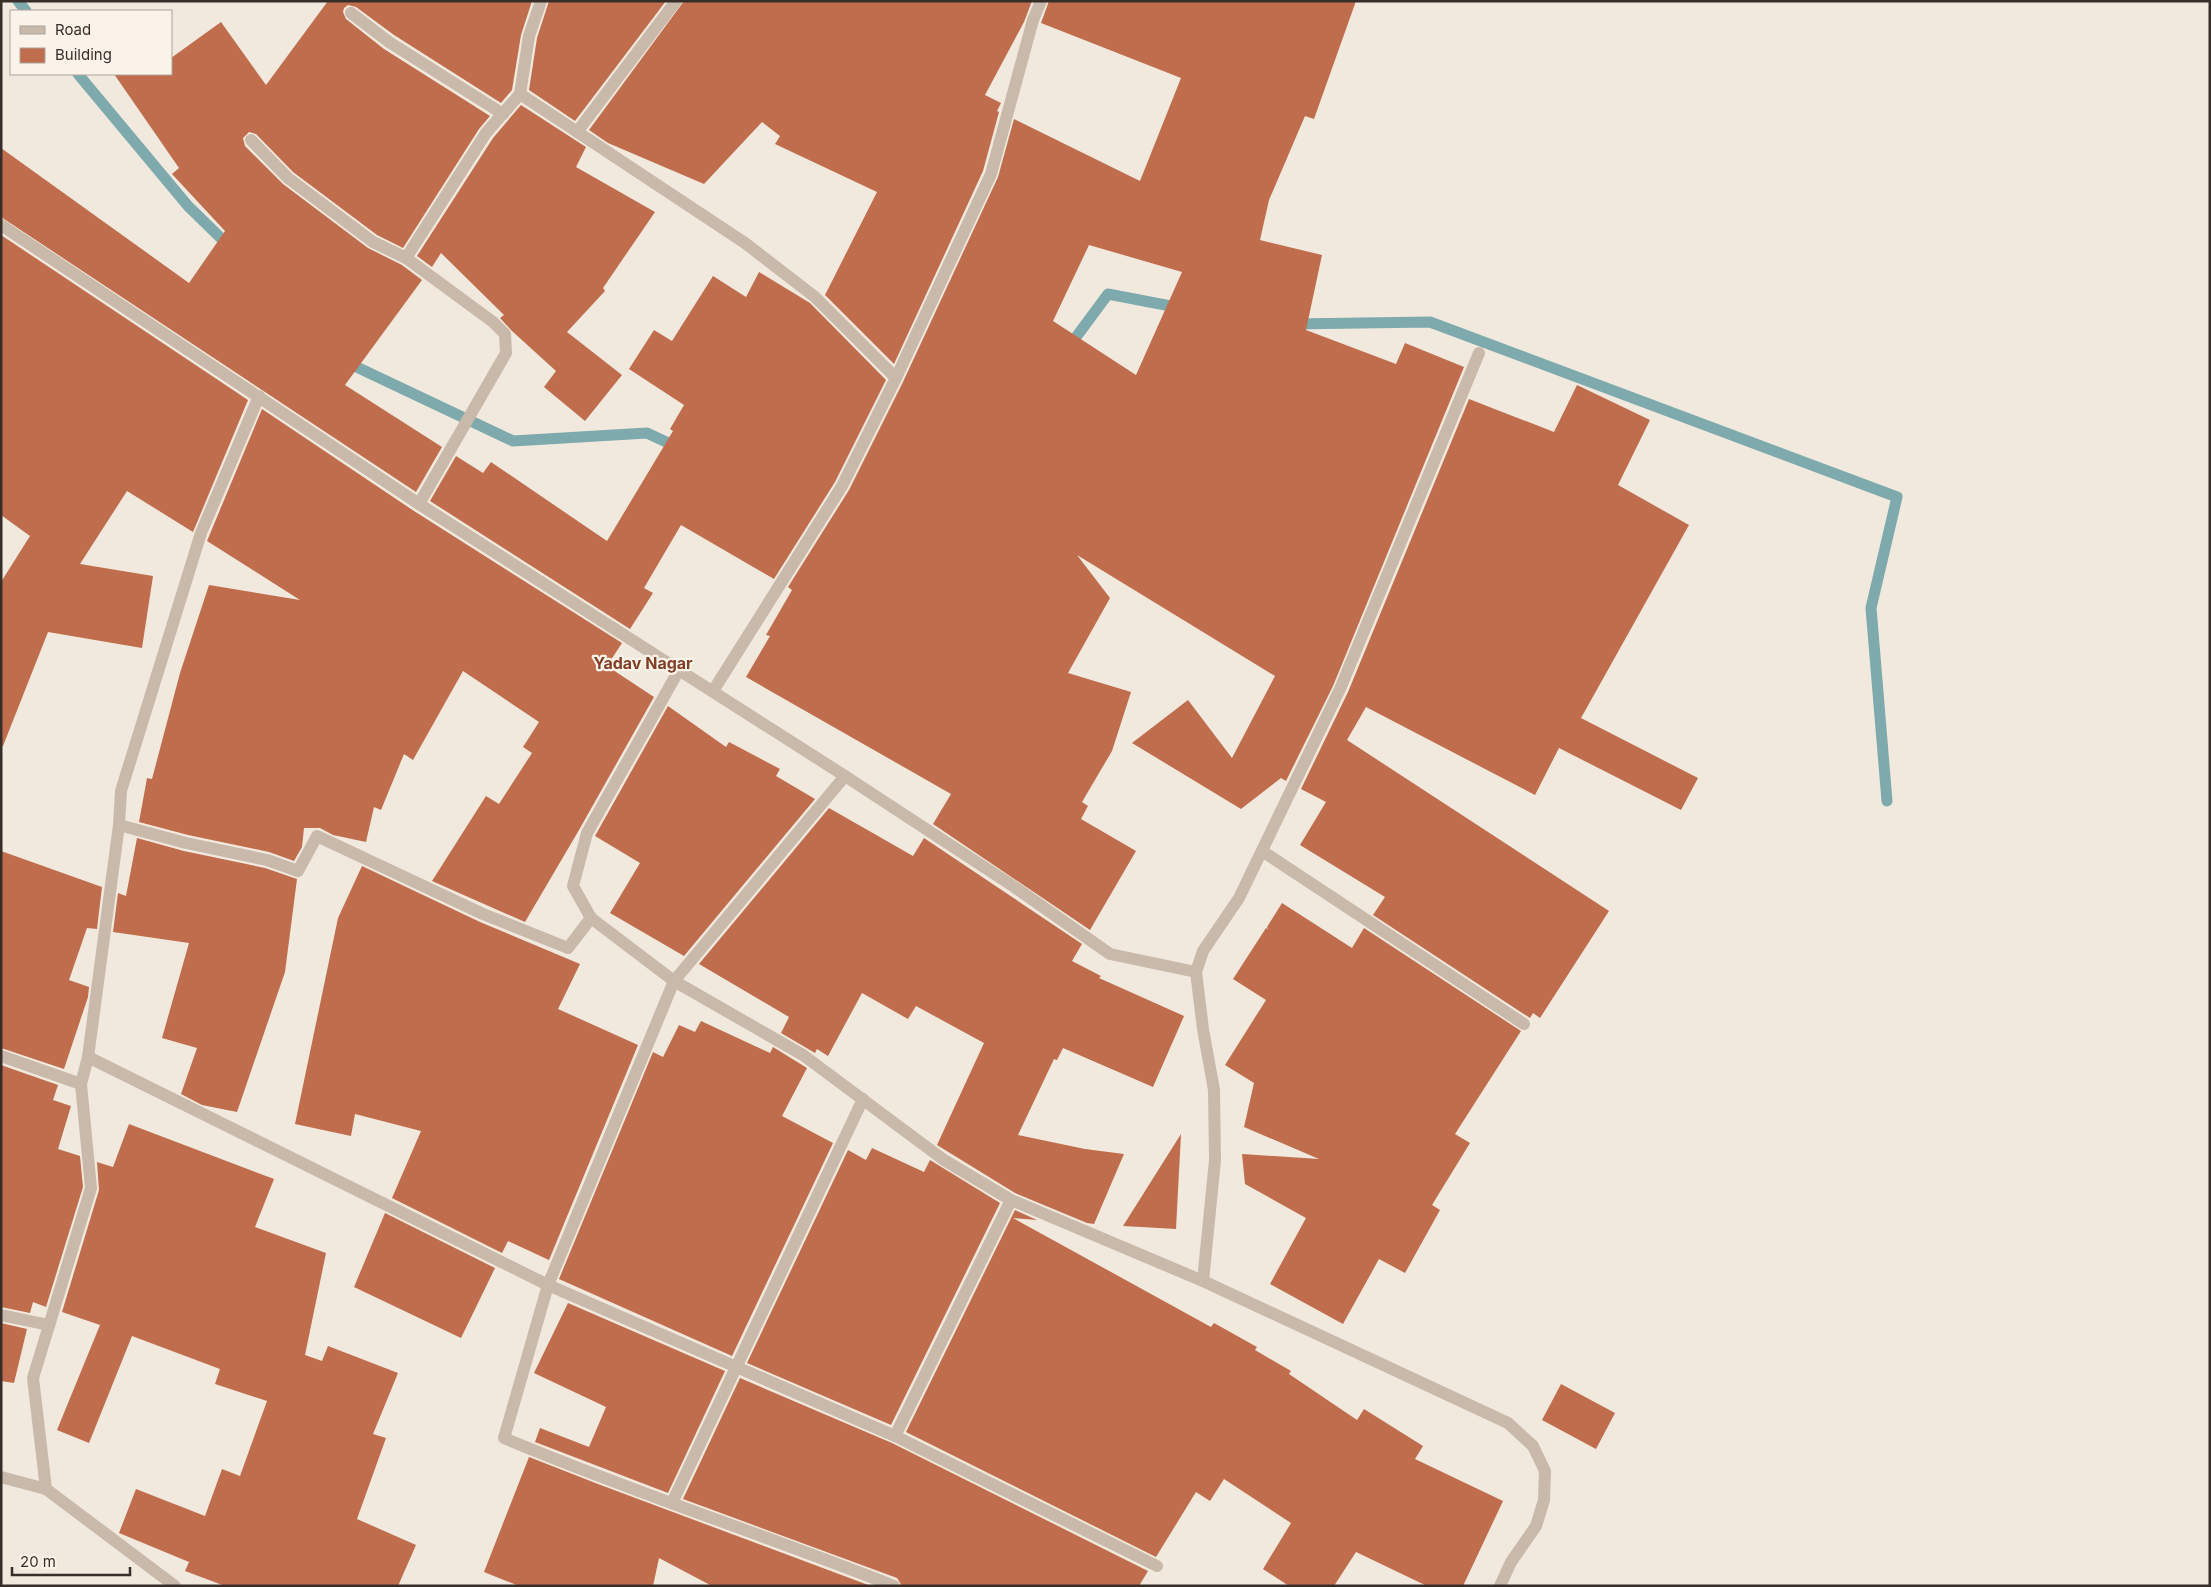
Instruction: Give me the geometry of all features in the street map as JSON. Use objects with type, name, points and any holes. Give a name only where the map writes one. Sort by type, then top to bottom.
[{"type":"street","points":[[406,258],[486,133],[520,94],[529,36],[541,1]]},
{"type":"street","points":[[577,132],[676,1]]},
{"type":"street","points":[[713,691],[842,486],[896,378],[991,174],[1033,20],[1041,1]]},
{"type":"street","points":[[351,13],[389,42],[503,114]]},
{"type":"street","points":[[520,94],[744,244],[815,297],[896,378]]},
{"type":"street","points":[[251,140],[288,178],[303,190],[373,242],[406,258],[493,322],[505,334],[506,352],[419,504]]},
{"type":"street","points":[[1,225],[260,396],[419,504],[713,691],[1013,886],[1110,954],[1196,972]]},
{"type":"street","points":[[1203,1281],[1215,1160],[1214,1090],[1203,1030],[1196,972],[1203,951],[1239,898],[1340,689],[1480,353]]},
{"type":"street","points":[[46,1489],[33,1378],[90,1188],[82,1084],[88,1057],[119,826],[121,790],[200,533],[260,396]]},
{"type":"street","points":[[679,670],[587,833],[573,886],[591,918],[674,981],[803,1055],[944,1160],[1011,1200],[1203,1281],[1508,1423],[1533,1446],[1545,1471],[1544,1500],[1536,1526],[1511,1562],[1500,1586]]},
{"type":"street","points":[[845,776],[674,981],[548,1284],[504,1438],[586,1472],[796,1547],[894,1586]]},
{"type":"street","points":[[119,826],[186,843],[267,860],[298,871],[317,836],[483,914],[568,948],[591,918]]},
{"type":"street","points":[[1262,851],[1524,1024]]},
{"type":"street","points":[[1,1056],[82,1084]]},
{"type":"street","points":[[88,1057],[548,1284],[895,1436],[1157,1566]]},
{"type":"street","points":[[672,1503],[863,1099]]},
{"type":"street","points":[[895,1436],[1011,1200]]},
{"type":"street","points":[[1,1315],[49,1325]]},
{"type":"street","points":[[1,1477],[46,1489],[175,1586]]},
{"type":"building","points":[[328,1],[532,1],[521,35],[512,90],[501,103],[394,35],[356,7],[348,5],[344,8],[343,12],[346,19],[384,49],[490,116],[479,129],[403,248],[377,235],[293,172],[256,134],[249,132],[243,138],[245,146],[283,184],[368,248],[402,265],[422,280],[345,385],[442,447],[416,492],[1,217],[1,148],[189,283],[225,231],[172,174],[179,168],[115,75],[172,75],[172,57],[221,22],[266,85]]},
{"type":"building","points":[[549,1],[666,1],[575,121],[529,90],[537,38]]},
{"type":"building","points":[[684,1],[1032,1],[1024,22],[985,95],[1001,103],[997,111],[999,112],[983,171],[894,364],[825,295],[877,192],[775,144],[780,136],[762,122],[704,184],[608,143],[589,130]]},
{"type":"building","points":[[1049,1],[1356,1],[1314,119],[1305,116],[1269,200],[1260,240],[1322,255],[1306,330],[1396,364],[1405,343],[1464,367],[1333,686],[1286,781],[1281,778],[1241,809],[1132,743],[1188,700],[1232,758],[1275,676],[1077,555],[1110,598],[1068,673],[1131,692],[1112,751],[1082,802],[1088,806],[1081,819],[1136,851],[1090,930],[933,824],[951,794],[746,677],[770,636],[766,635],[792,590],[788,587],[849,490],[903,382],[998,177],[1014,119],[1140,181],[1181,78],[1041,23]],"holes":[[[1089,245],[1182,272],[1136,375],[1053,321]]]},
{"type":"building","points":[[521,105],[586,147],[576,167],[655,212],[603,288],[605,291],[567,332],[622,375],[585,421],[544,387],[556,371],[512,331],[500,318],[504,315],[441,253],[432,267],[417,256],[493,138]]},
{"type":"building","points":[[1,235],[248,400],[193,532],[127,491],[80,564],[153,576],[142,648],[48,632],[3,746],[1,746],[1,582],[30,536],[1,515]]},
{"type":"building","points":[[759,272],[810,303],[886,380],[835,482],[774,579],[681,525],[644,588],[653,593],[630,629],[430,501],[456,456],[483,473],[491,462],[607,541],[673,431],[670,429],[684,405],[629,369],[654,330],[672,341],[713,276],[746,297]]},
{"type":"building","points":[[1577,385],[1650,420],[1618,485],[1689,525],[1581,718],[1698,778],[1681,810],[1559,748],[1535,795],[1366,707],[1347,740],[1609,911],[1540,1018],[1533,1013],[1530,1018],[1373,915],[1385,897],[1300,845],[1326,802],[1301,789],[1348,692],[1469,399],[1554,432]]},
{"type":"building","points":[[262,409],[414,511],[622,643],[607,666],[654,697],[525,922],[432,881],[486,796],[499,804],[532,753],[523,747],[539,722],[463,671],[413,760],[404,754],[381,810],[374,807],[366,842],[333,835],[320,828],[304,828],[302,847],[294,861],[269,852],[188,835],[139,822],[147,778],[152,779],[180,673],[209,585],[300,600],[207,541]]},
{"type":"building","points":[[668,706],[726,747],[729,742],[780,769],[776,776],[815,799],[684,956],[610,913],[640,863],[595,836]]},
{"type":"building","points":[[829,808],[913,856],[924,838],[1082,944],[1072,961],[1101,976],[1099,978],[1184,1016],[1153,1087],[1063,1048],[1057,1060],[1054,1059],[1018,1135],[1085,1149],[1124,1154],[1094,1224],[1087,1223],[1015,1193],[937,1145],[984,1043],[916,1006],[908,1019],[862,993],[828,1056],[817,1049],[815,1053],[781,1033],[789,1017],[699,964]]},
{"type":"building","points":[[137,838],[184,851],[265,868],[297,879],[285,972],[237,1112],[202,1105],[181,1094],[197,1048],[162,1038],[189,943],[113,932],[118,893],[126,896]]},
{"type":"building","points":[[1,851],[102,887],[97,929],[87,928],[69,980],[89,987],[88,997],[64,1069],[1,1048]]},
{"type":"building","points":[[362,866],[480,922],[580,964],[558,1009],[638,1045],[549,1260],[508,1241],[502,1253],[392,1198],[421,1131],[355,1114],[351,1136],[295,1124],[338,918]]},
{"type":"building","points":[[1282,903],[1352,948],[1364,928],[1521,1031],[1455,1134],[1470,1143],[1432,1205],[1440,1210],[1405,1273],[1379,1259],[1343,1324],[1270,1284],[1306,1218],[1245,1184],[1242,1154],[1319,1159],[1244,1127],[1254,1083],[1225,1065],[1266,1000],[1233,979],[1266,928],[1268,929],[1267,927]]},
{"type":"building","points":[[701,1021],[770,1053],[773,1047],[807,1068],[782,1116],[833,1143],[732,1356],[559,1279],[653,1052],[663,1057],[679,1025],[695,1032]]},
{"type":"building","points":[[1,1065],[58,1085],[53,1100],[71,1106],[58,1149],[80,1156],[83,1187],[46,1307],[33,1302],[30,1313],[1,1307]]},
{"type":"building","points":[[129,1124],[274,1179],[255,1227],[326,1253],[305,1355],[322,1361],[328,1346],[398,1373],[373,1434],[386,1438],[357,1519],[416,1545],[398,1586],[225,1586],[185,1571],[189,1562],[119,1533],[136,1489],[205,1516],[222,1469],[240,1476],[267,1401],[215,1384],[220,1369],[132,1336],[89,1443],[57,1430],[100,1325],[62,1312],[99,1190],[97,1162],[113,1167]]},
{"type":"building","points":[[1181,1134],[1176,1229],[1123,1226]]},
{"type":"building","points":[[872,1148],[924,1172],[930,1160],[1000,1203],[891,1425],[747,1363],[848,1150],[866,1160]]},
{"type":"building","points":[[1015,1210],[1037,1220],[1013,1218],[1211,1327],[1214,1323],[1257,1347],[1255,1350],[1291,1371],[1289,1374],[1357,1420],[1364,1409],[1423,1446],[1415,1459],[1503,1501],[1463,1586],[1427,1586],[1356,1552],[1334,1586],[1289,1586],[1263,1569],[1291,1523],[1224,1479],[1210,1501],[1196,1492],[1156,1557],[906,1432]]},
{"type":"building","points":[[385,1213],[495,1268],[461,1338],[354,1287]]},
{"type":"building","points":[[568,1303],[725,1371],[668,1493],[535,1442],[540,1428],[589,1447],[606,1407],[534,1373]]},
{"type":"building","points":[[1,1323],[27,1329],[14,1383],[1,1381]]},
{"type":"building","points":[[740,1378],[892,1443],[1148,1571],[1139,1586],[902,1586],[897,1578],[683,1499]]},
{"type":"building","points":[[1561,1384],[1615,1413],[1596,1449],[1542,1420]]},
{"type":"building","points":[[529,1457],[871,1586],[712,1586],[659,1558],[653,1586],[519,1586],[484,1572]]},
{"type":"waterway","points":[[18,1],[25,10]]},
{"type":"waterway","points":[[79,75],[188,206],[230,247]]},
{"type":"waterway","points":[[1068,348],[1108,294],[1181,308]]},
{"type":"waterway","points":[[1293,324],[1430,322],[1897,497],[1871,608],[1887,801]]},
{"type":"waterway","points":[[344,361],[513,441],[647,433],[679,448]]},
{"type":"district","name":"Yadav Nagar","points":[[643,663]]}]
